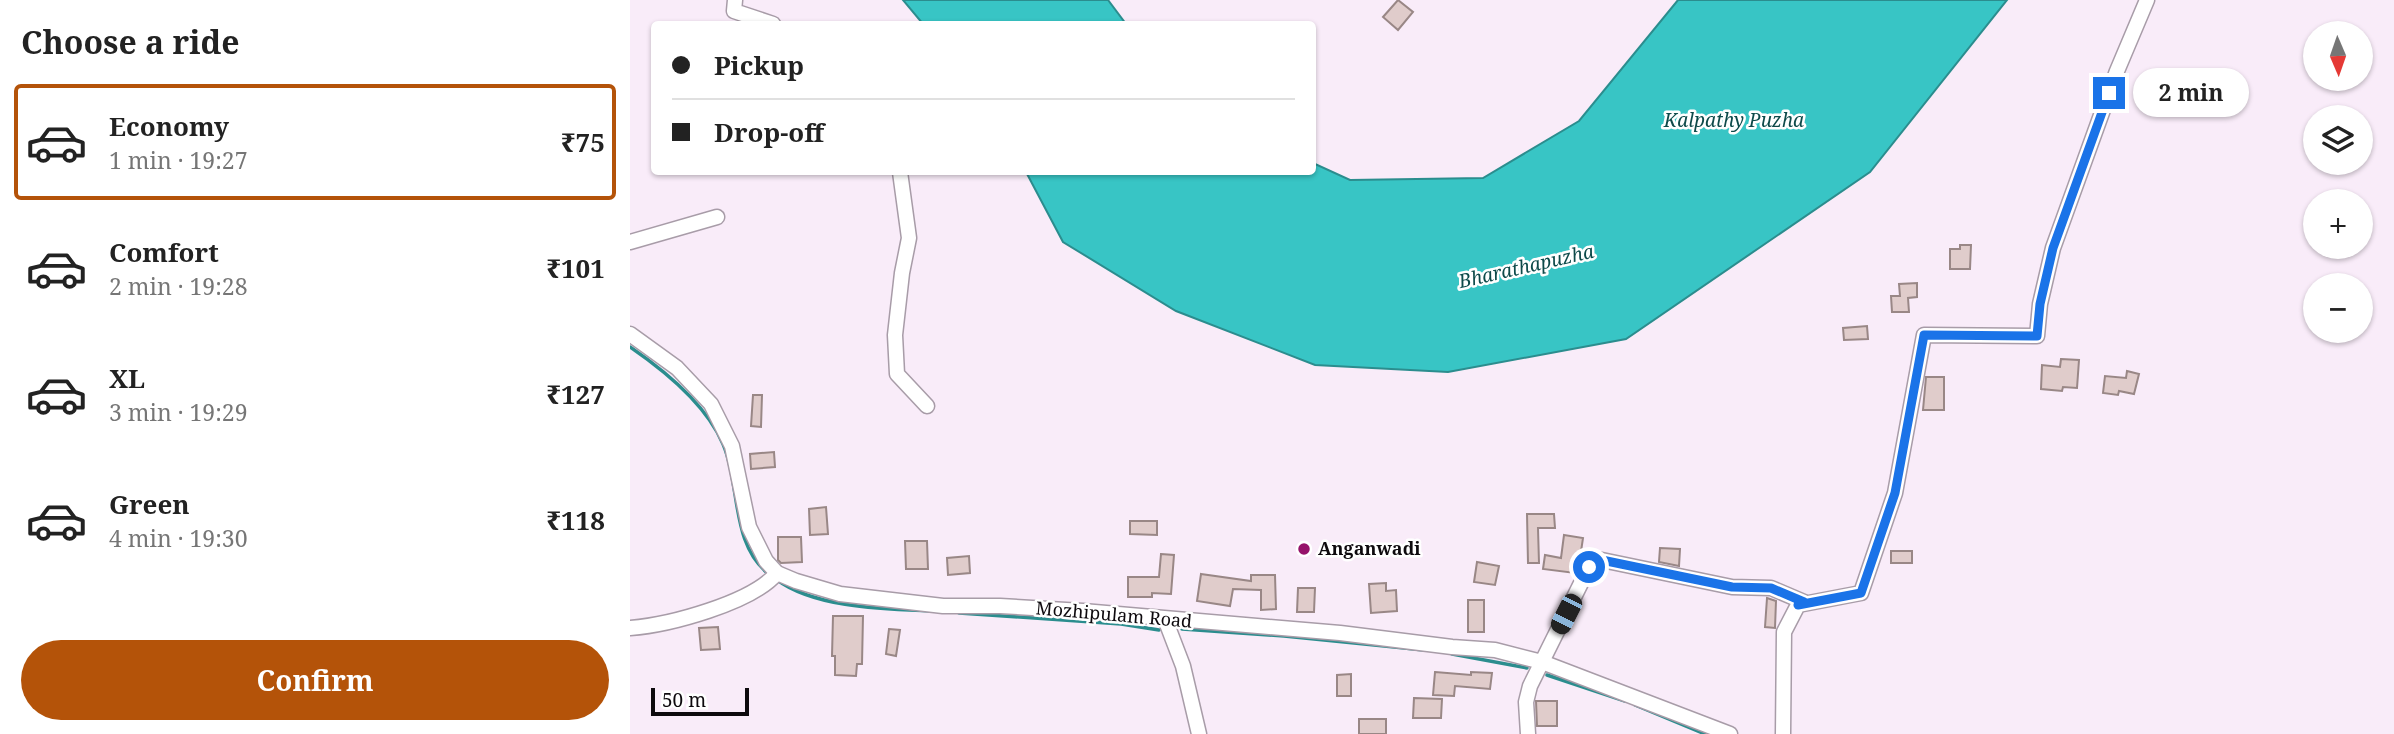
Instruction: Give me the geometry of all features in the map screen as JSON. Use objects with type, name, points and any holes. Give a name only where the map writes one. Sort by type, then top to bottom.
[{"type":"street","points":[[735,0],[734,10],[765,21]]},
{"type":"street","points":[[1798,605],[1861,593],[1895,493],[1924,335],[2037,336],[2040,304],[2053,248],[2117,71],[2147,0]]},
{"type":"street","points":[[900,175],[909,238],[895,335],[897,374],[927,406]]},
{"type":"street","points":[[630,242],[718,217]]},
{"type":"street","points":[[630,334],[677,368],[711,404],[732,446],[749,527],[773,578],[700,614],[648,627],[630,628]]},
{"type":"street","points":[[1528,734],[1526,702],[1530,686],[1589,567],[1597,559],[1732,587],[1771,588],[1804,602],[1798,605],[1784,632],[1783,734]]},
{"type":"street","name":"Mozhipulam Road","points":[[773,578],[840,594],[943,606],[1000,606],[1165,619],[1340,633],[1495,650],[1542,662],[1730,734]]},
{"type":"street","points":[[1165,619],[1184,666],[1199,734]]},
{"type":"water","points":[[903,0],[1108,0],[1124,21],[920,21]]},
{"type":"water","name":"Kalpathy Puzha","points":[[1678,0],[2007,0],[1870,172],[1626,339],[1448,372],[1315,365],[1176,311],[1063,242],[1028,175],[1316,175],[1316,164],[1350,180],[1483,178],[1579,121]]},
{"type":"building","points":[[1398,0],[1413,12],[1398,30],[1383,17]]},
{"type":"building","points":[[1960,245],[1971,245],[1970,269],[1950,269],[1950,249],[1960,249]]},
{"type":"building","points":[[1917,283],[1917,297],[1908,298],[1909,312],[1892,312],[1891,296],[1900,296],[1899,284]]},
{"type":"building","points":[[1867,326],[1868,339],[1844,340],[1843,328]]},
{"type":"building","points":[[2061,359],[2079,360],[2077,388],[2063,387],[2062,391],[2041,389],[2042,365],[2060,367]]},
{"type":"building","points":[[2127,371],[2139,374],[2134,394],[2119,391],[2118,395],[2103,393],[2105,376],[2126,378]]},
{"type":"building","points":[[1926,377],[1944,377],[1944,410],[1923,410]]},
{"type":"building","points":[[753,395],[762,395],[761,427],[751,426]]},
{"type":"building","points":[[774,452],[775,467],[751,469],[750,454]]},
{"type":"building","points":[[826,507],[828,534],[810,535],[809,509]]},
{"type":"building","points":[[1527,514],[1554,514],[1555,528],[1538,528],[1539,563],[1528,563]]},
{"type":"building","points":[[1130,521],[1157,521],[1157,535],[1130,534]]},
{"type":"building","points":[[1564,535],[1583,538],[1579,565],[1575,573],[1543,569],[1545,555],[1561,558]]},
{"type":"building","points":[[778,537],[801,537],[802,562],[781,563],[778,560]]},
{"type":"building","points":[[905,541],[927,541],[928,569],[906,569]]},
{"type":"building","points":[[1660,548],[1680,549],[1679,566],[1659,562]]},
{"type":"building","points":[[1891,551],[1912,551],[1912,563],[1891,563]]},
{"type":"building","points":[[1161,554],[1174,555],[1171,594],[1152,593],[1152,597],[1128,597],[1128,577],[1159,577]]},
{"type":"building","points":[[969,556],[970,573],[948,575],[947,558]]},
{"type":"building","points":[[1477,562],[1499,566],[1495,585],[1474,582]]},
{"type":"building","points":[[1201,574],[1251,581],[1251,575],[1275,575],[1276,609],[1261,610],[1261,590],[1233,589],[1230,606],[1197,601]]},
{"type":"building","points":[[1386,583],[1386,591],[1396,590],[1397,611],[1371,613],[1369,584]]},
{"type":"building","points":[[1298,588],[1315,588],[1314,612],[1297,612]]},
{"type":"building","points":[[1767,598],[1776,601],[1775,628],[1765,627]]},
{"type":"building","points":[[1468,600],[1484,600],[1484,632],[1468,632]]},
{"type":"building","points":[[833,616],[863,616],[862,664],[857,664],[856,676],[835,675],[835,656],[832,656]]},
{"type":"building","points":[[718,627],[720,649],[701,650],[699,628]]},
{"type":"building","points":[[889,629],[900,630],[896,656],[886,654]]},
{"type":"building","points":[[1435,672],[1471,675],[1471,672],[1492,673],[1490,689],[1455,686],[1454,696],[1433,695]]},
{"type":"building","points":[[1351,674],[1351,696],[1337,696],[1337,675]]},
{"type":"building","points":[[1414,698],[1442,699],[1441,718],[1413,718]]},
{"type":"building","points":[[1536,701],[1557,701],[1557,726],[1537,726]]},
{"type":"building","points":[[1359,719],[1386,719],[1386,734],[1359,734]]},
{"type":"waterway","points":[[630,347],[683,390],[716,429],[729,460],[738,514],[748,548],[770,575]]},
{"type":"waterway","points":[[776,579],[792,589],[830,601],[872,608],[931,611]]},
{"type":"waterway","points":[[959,613],[1121,624],[1159,630]]},
{"type":"waterway","points":[[1182,629],[1424,650]]},
{"type":"waterway","points":[[1452,654],[1527,668]]},
{"type":"waterway","points":[[1547,675],[1625,701]]},
{"type":"waterway","points":[[1635,705],[1705,734]]},
{"type":"place","name":"Anganwadi","points":[[1304,549]]},
{"type":"route","points":[[1589,567],[1597,559],[1732,587],[1771,588],[1804,602],[1798,605],[1861,593],[1895,493],[1924,335],[2037,336],[2040,304],[2053,248],[2109,93]]},
{"type":"water label","name":"Bharathapuzha","points":[[1526,266]]}]
